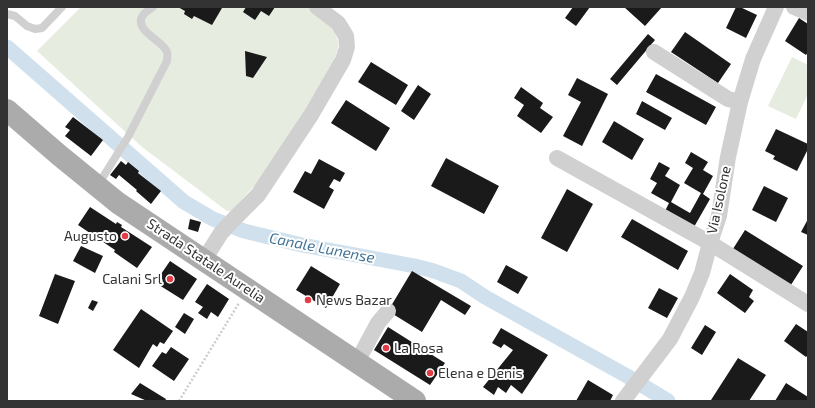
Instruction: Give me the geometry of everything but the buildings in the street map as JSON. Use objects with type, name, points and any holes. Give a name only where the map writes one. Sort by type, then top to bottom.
[{"type":"main road","name":"Strada Statale Aurelia","points":[[7,110],[118,203],[415,401]]},
{"type":"street","points":[[204,260],[221,233],[258,195],[311,115],[344,60],[347,47],[346,36],[338,23],[318,7]]},
{"type":"street","name":"Via Isolone","points":[[624,400],[670,339],[692,297],[702,273],[719,216],[728,157],[740,102],[753,59],[776,7]]},
{"type":"street","points":[[794,7],[808,13]]},
{"type":"street","points":[[654,52],[728,99],[740,102]]},
{"type":"street","points":[[557,158],[710,243],[808,304]]},
{"type":"street","points":[[357,362],[378,323],[388,311]]},
{"type":"lane","points":[[7,14],[15,16],[27,26],[35,29],[42,28],[62,7]]},
{"type":"lane","points":[[98,186],[128,137],[167,61],[168,52],[149,34],[141,22],[143,16],[153,7]]},
{"type":"path","points":[[179,401],[248,289]]},
{"type":"shaded area","points":[[81,7],[308,7],[332,28],[337,39],[338,47],[334,61],[267,172],[231,211],[227,211],[142,147],[37,51]]},
{"type":"shaded area","points":[[792,57],[808,65],[808,94],[796,119],[768,106]]},
{"type":"waterway","name":"Canale Lunense","points":[[7,47],[184,202],[213,219],[244,231],[302,245],[415,266],[461,281],[485,297],[627,376],[668,401]]},
{"type":"place","name":"Augusto","points":[[125,236]]},
{"type":"place","name":"Calani Srl","points":[[170,279]]},
{"type":"place","name":"News Bazar","points":[[308,300]]},
{"type":"place","name":"La Rosa","points":[[386,348]]},
{"type":"place","name":"Elena e Denis","points":[[430,373]]}]
